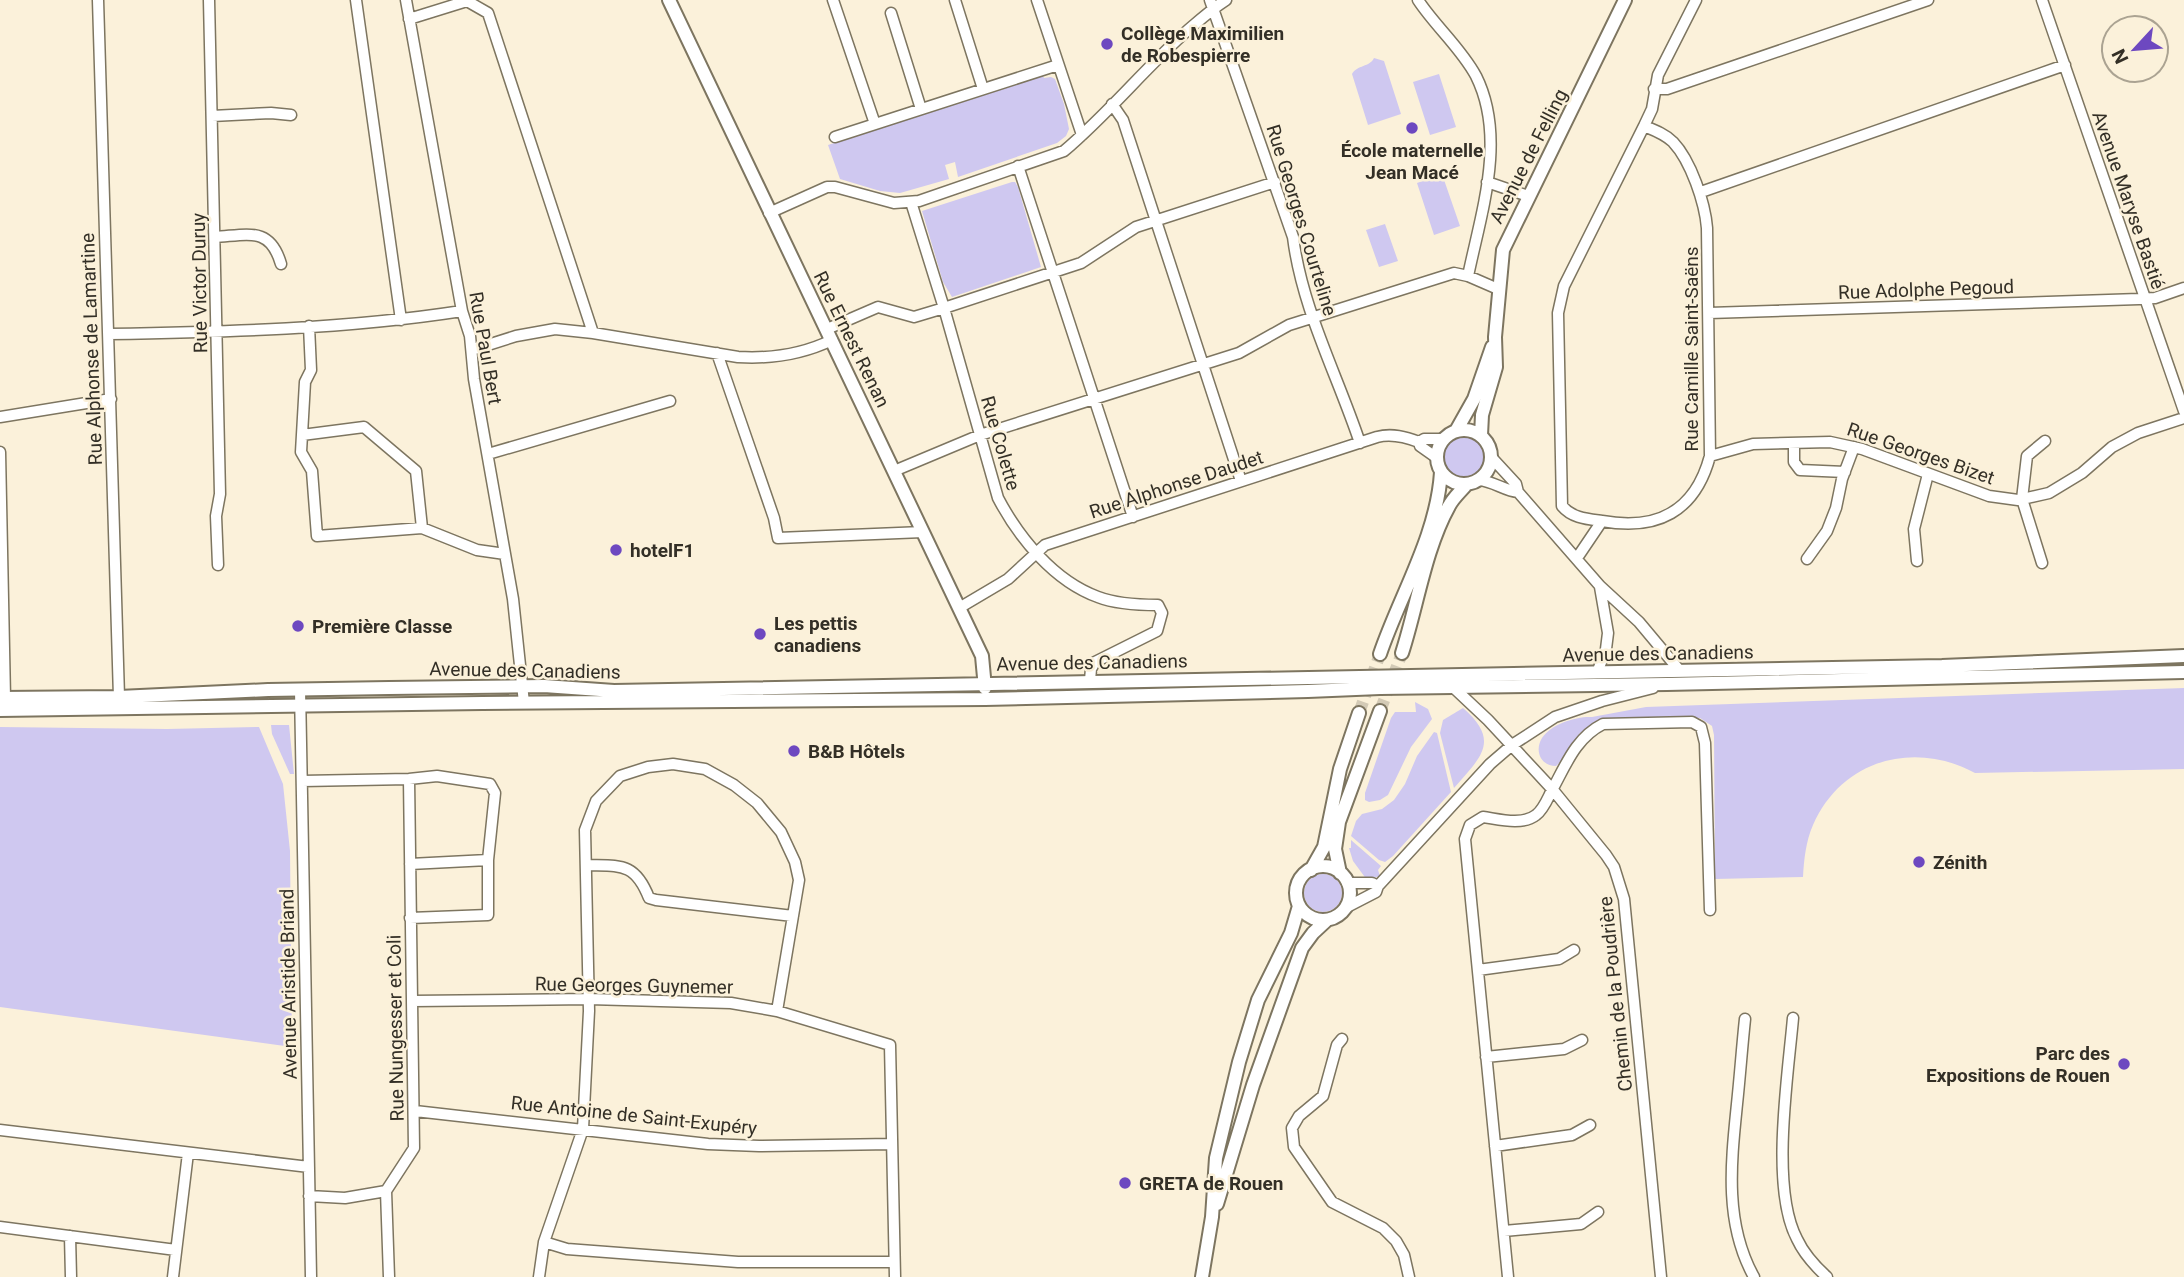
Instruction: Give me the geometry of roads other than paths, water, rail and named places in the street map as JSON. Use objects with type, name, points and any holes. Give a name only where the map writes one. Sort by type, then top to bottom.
[{"type":"main road","name":"Rue Ernest Renan","points":[[668,0],[982,656],[985,699]]},
{"type":"main road","name":"Avenue de Felling","points":[[1481,435],[1482,415],[1496,367],[1494,287],[1503,250],[1625,0]]},
{"type":"main road","name":"Avenue de Felling","points":[[1456,431],[1474,400],[1495,337]]},
{"type":"main road","points":[[1380,654],[1424,542],[1438,497],[1441,472],[1437,458],[1438,448],[1444,439],[1456,431],[1466,430],[1481,435],[1490,448],[1492,458],[1488,471],[1472,482],[1450,505],[1442,521],[1419,589],[1402,653]]},
{"type":"main road","points":[[1441,472],[1452,482],[1472,482]]},
{"type":"main road","name":"Avenue des Canadiens","points":[[2,702],[300,690],[524,687],[614,691],[1942,666],[2184,656]]},
{"type":"main road","name":"Avenue des Canadiens","points":[[2,702],[300,706],[985,699],[1380,688],[2184,672]]},
{"type":"main road","points":[[1212,1217],[1253,1085],[1302,948],[1326,920],[1335,917],[1345,908],[1350,893],[1335,849],[1339,822],[1380,711]]},
{"type":"main road","points":[[1202,1277],[1212,1217],[1216,1158],[1239,1062],[1258,1000],[1290,938],[1299,906],[1296,894],[1298,884],[1311,870],[1324,847],[1340,769],[1359,713]]},
{"type":"main road","points":[[1311,870],[1324,867],[1344,878]]},
{"type":"main road","points":[[1299,906],[1311,917],[1326,920]]},
{"type":"street","name":"Rue Alphonse de Lamartine","points":[[99,0],[118,697]]},
{"type":"street","name":"Rue Victor Duruy","points":[[209,0],[218,331],[218,565]]},
{"type":"street","points":[[356,0],[401,320]]},
{"type":"street","name":"Rue Paul Bert","points":[[406,0],[462,311],[472,350],[474,379],[505,554],[524,702]]},
{"type":"street","points":[[833,0],[875,124]]},
{"type":"street","points":[[955,0],[983,89]]},
{"type":"street","points":[[1037,0],[1083,135]]},
{"type":"street","points":[[769,213],[827,187],[894,203],[911,202],[1063,151],[1083,135],[1211,4],[1226,0]]},
{"type":"street","points":[[1418,0],[1463,56],[1485,98],[1491,147],[1487,182],[1468,276]]},
{"type":"street","points":[[1644,126],[1652,109],[1658,75],[1696,0]]},
{"type":"street","points":[[1654,89],[1667,89],[1928,0]]},
{"type":"street","name":"Avenue Maryse Bastié","points":[[2042,0],[2183,408]]},
{"type":"street","points":[[409,19],[467,1],[488,13],[593,333]]},
{"type":"street","name":"Rue Georges Courteline","points":[[1211,4],[1293,237],[1296,264],[1329,366],[1344,396],[1360,443]]},
{"type":"street","points":[[891,13],[921,109]]},
{"type":"street","points":[[835,137],[1058,65]]},
{"type":"street","points":[[1701,192],[2065,65]]},
{"type":"street","points":[[1112,104],[1123,120],[1241,481]]},
{"type":"street","points":[[212,116],[271,113],[291,116]]},
{"type":"street","name":"Rue Camille Saint-Saëns","points":[[1644,126],[1667,137],[1675,145],[1701,192],[1707,228],[1710,456],[1700,485],[1683,506],[1660,521],[1626,525],[1579,517],[1565,510],[1560,500],[1559,302],[1569,275],[1644,126]]},
{"type":"street","points":[[1018,166],[1133,517]]},
{"type":"street","points":[[472,350],[537,331],[555,329],[738,357],[775,358],[806,351],[878,307],[914,317],[944,308],[1080,263],[1136,227],[1275,182]]},
{"type":"street","points":[[1487,182],[1528,197]]},
{"type":"street","name":"Rue Colette","points":[[911,202],[998,498],[1010,521],[1036,552],[1065,579],[1099,598],[1136,605],[1158,604],[1162,612],[1157,631],[1095,663],[1091,669],[1090,680]]},
{"type":"street","points":[[215,237],[255,234],[277,249],[281,264]]},
{"type":"street","points":[[894,471],[980,435],[1239,353],[1289,325],[1454,273],[1494,287]]},
{"type":"street","name":"Rue Adolphe Pegoud","points":[[1709,313],[2144,299],[2184,288]]},
{"type":"street","points":[[110,334],[218,331],[401,320],[462,311]]},
{"type":"street","points":[[309,326],[311,370],[305,382],[301,452],[312,471],[317,536],[422,528],[477,550],[505,554]]},
{"type":"street","points":[[717,354],[774,518],[778,538],[923,532]]},
{"type":"street","points":[[0,417],[111,399]]},
{"type":"street","points":[[488,454],[670,401]]},
{"type":"street","name":"Rue Georges Bizet","points":[[1710,456],[1753,444],[1830,442],[1854,447],[1989,496],[2012,500],[2049,493],[2066,484],[2112,447],[2138,433],[2184,418]]},
{"type":"street","points":[[302,435],[364,426],[416,471],[422,528]]},
{"type":"street","name":"Rue Alphonse Daudet","points":[[959,608],[1007,579],[1045,545],[1388,435],[1419,442],[1424,439],[1444,439]]},
{"type":"street","points":[[2042,563],[2022,499],[2027,456],[2045,441]]},
{"type":"street","points":[[1419,442],[1420,446],[1437,458]]},
{"type":"street","points":[[1794,443],[1794,461],[1800,470],[1845,472]]},
{"type":"street","points":[[1807,559],[1827,531],[1854,447]]},
{"type":"street","points":[[0,452],[2,702]]},
{"type":"street","points":[[1492,458],[1600,586],[1639,622],[1680,671]]},
{"type":"street","points":[[1917,561],[1914,529],[1928,474]]},
{"type":"street","points":[[1472,482],[1489,481],[1518,492]]},
{"type":"street","points":[[1577,558],[1602,521]]},
{"type":"street","points":[[1597,673],[1606,649],[1608,633],[1600,586]]},
{"type":"street","points":[[1345,908],[1376,892],[1378,886],[1490,764],[1512,746],[1555,717],[1667,684]]},
{"type":"street","name":"Chemin de la Poudrière","points":[[1454,688],[1553,790],[1614,867],[1624,900],[1661,1277]]},
{"type":"street","name":"Avenue Aristide Briand","points":[[300,690],[311,1277]]},
{"type":"street","points":[[1508,1277],[1465,839],[1470,825],[1483,817],[1508,821],[1535,816],[1553,790],[1579,741],[1590,730],[1603,724],[1692,722],[1701,727],[1705,743],[1710,910]]},
{"type":"street","points":[[539,1277],[544,1242],[583,1129],[589,999],[585,830],[596,801],[620,776],[648,766],[673,764],[705,769],[734,785],[757,803],[781,832],[795,862],[799,880],[778,1011]]},
{"type":"street","points":[[302,781],[438,776],[490,784],[495,793],[488,860],[488,915],[410,918]]},
{"type":"street","name":"Rue Nungesser et Coli","points":[[386,1191],[414,1148],[409,779]]},
{"type":"street","points":[[410,864],[488,860]]},
{"type":"street","points":[[587,865],[623,866],[635,873],[649,898],[656,900],[793,916]]},
{"type":"street","points":[[1344,878],[1378,886]]},
{"type":"street","points":[[1478,970],[1559,959],[1574,950]]},
{"type":"street","name":"Rue Georges Guynemer","points":[[413,1001],[589,999],[731,1003],[778,1011],[890,1045],[892,1144]]},
{"type":"street","points":[[1793,1018],[1782,1171],[1789,1216],[1797,1239],[1827,1277]]},
{"type":"street","points":[[1745,1019],[1730,1173],[1733,1214],[1739,1243],[1754,1277]]},
{"type":"street","points":[[1342,1039],[1337,1045],[1323,1096],[1299,1116],[1292,1128],[1294,1147],[1332,1202],[1383,1228],[1396,1241],[1404,1255],[1409,1277]]},
{"type":"street","points":[[1486,1058],[1564,1049],[1582,1040]]},
{"type":"street","name":"Rue Antoine de Saint-Exupéry","points":[[415,1111],[708,1144],[892,1144]]},
{"type":"street","points":[[1495,1146],[1572,1135],[1590,1125]]},
{"type":"street","points":[[0,1130],[309,1167]]},
{"type":"street","points":[[892,1144],[894,1277]]},
{"type":"street","points":[[173,1277],[188,1153]]},
{"type":"street","points":[[309,1196],[345,1198],[386,1191],[389,1277]]},
{"type":"street","points":[[1504,1231],[1581,1224],[1598,1212]]},
{"type":"street","points":[[0,1227],[176,1251]]},
{"type":"street","points":[[70,1236],[71,1277]]},
{"type":"street","points":[[544,1242],[567,1248],[738,1262],[894,1262]]},
{"type":"tunnel","points":[[1380,711],[1402,653]]},
{"type":"tunnel","points":[[1359,713],[1380,654]]},
{"type":"place","name":"Collège Maximilien de Robespierre","points":[[1107,44]]},
{"type":"place","name":"École maternelle Jean Macé","points":[[1412,128]]},
{"type":"place","name":"hotelF1","points":[[616,550]]},
{"type":"place","name":"Première Classe","points":[[298,626]]},
{"type":"place","name":"Les pettis canadiens","points":[[760,634]]},
{"type":"place","name":"B&B Hôtels","points":[[794,751]]},
{"type":"place","name":"Zénith","points":[[1919,862]]},
{"type":"place","name":"Parc des Expositions de Rouen","points":[[2124,1064]]},
{"type":"place","name":"GRETA de Rouen","points":[[1125,1183]]}]
